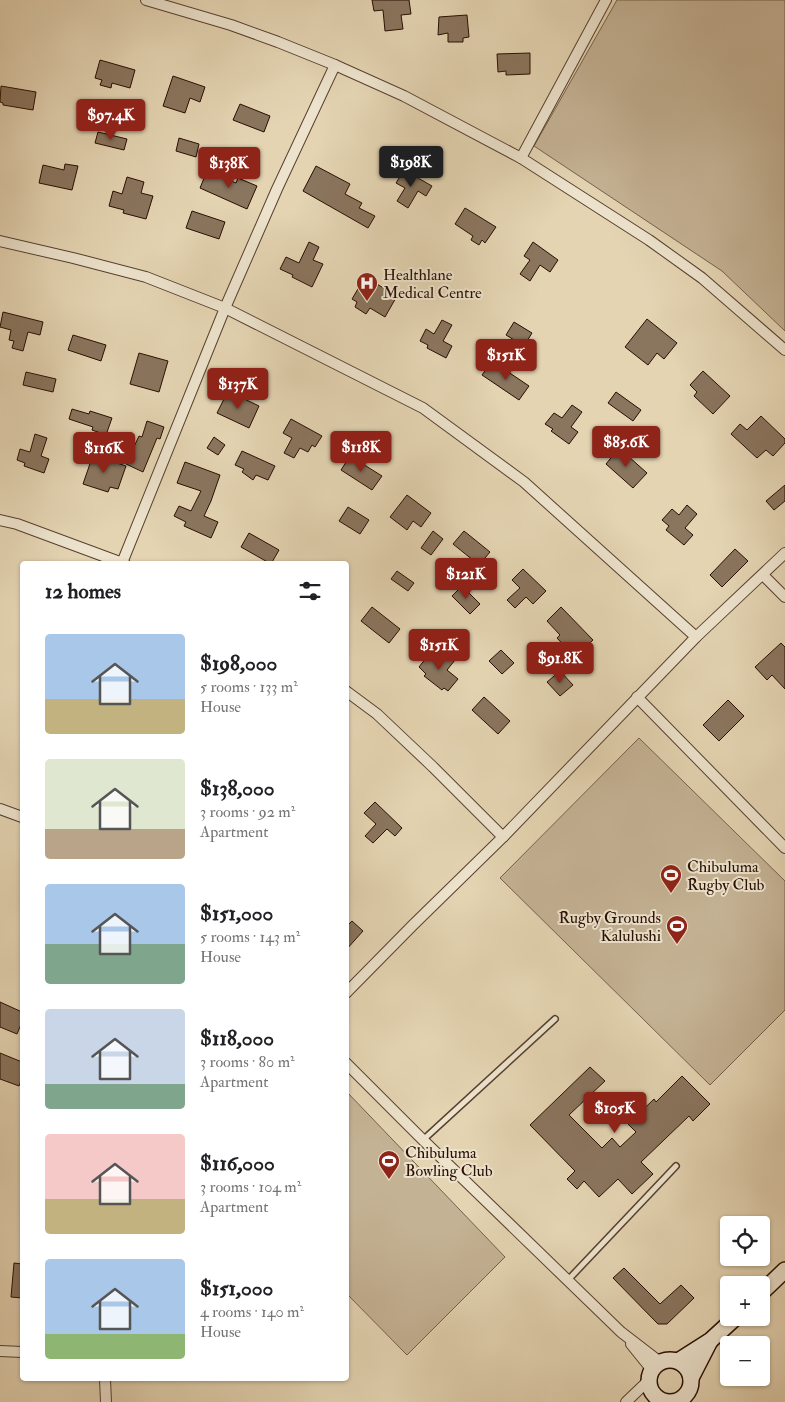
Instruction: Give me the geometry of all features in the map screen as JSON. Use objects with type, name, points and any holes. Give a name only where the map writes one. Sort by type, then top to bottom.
[{"type":"street","points":[[146,0],[231,25],[336,65],[404,96],[520,158],[649,240],[695,273],[785,350]]},
{"type":"street","points":[[520,158],[606,0]]},
{"type":"street","points":[[125,561],[225,308],[277,188],[336,65]]},
{"type":"street","points":[[0,241],[146,277],[225,308],[424,408],[524,482],[696,636]]},
{"type":"street","points":[[0,520],[17,524],[119,561]]},
{"type":"street","points":[[349,990],[503,837],[696,636],[785,553]]},
{"type":"street","points":[[763,575],[785,598]]},
{"type":"street","points":[[349,694],[377,714],[503,837]]},
{"type":"street","points":[[637,697],[785,848]]},
{"type":"street","points":[[0,809],[20,816]]},
{"type":"street","points":[[349,1065],[621,1332],[654,1371]]},
{"type":"street","points":[[770,1284],[785,1270]]},
{"type":"street","points":[[678,1361],[711,1340],[726,1326]]},
{"type":"street","points":[[682,1397],[711,1340]]},
{"type":"street","points":[[0,1351],[20,1352]]},
{"type":"street","points":[[626,1402],[654,1371],[668,1360],[678,1361],[688,1370],[682,1397]]},
{"type":"street","points":[[654,1371],[651,1388],[654,1395],[661,1400],[682,1397]]},
{"type":"street","points":[[105,1381],[106,1402]]},
{"type":"lane","points":[[424,1140],[555,1019]]},
{"type":"lane","points":[[568,1280],[676,1166]]},
{"type":"shaded area","points":[[617,0],[785,0],[785,331],[722,271],[534,146]]},
{"type":"shaded area","name":"Rugby Grounds Kalulushi","points":[[639,738],[785,881],[785,1010],[710,1085],[500,878]]},
{"type":"shaded area","name":"Chibuluma Bowling Club","points":[[349,1094],[505,1257],[407,1355],[349,1296]]},
{"type":"building","points":[[372,0],[409,0],[411,14],[401,15],[403,29],[385,31],[383,10],[374,11]]},
{"type":"building","points":[[467,15],[469,37],[463,38],[463,42],[448,42],[448,33],[438,35],[439,17]]},
{"type":"building","points":[[530,53],[530,74],[506,75],[506,71],[498,72],[497,54]]},
{"type":"building","points":[[100,60],[135,70],[130,88],[112,83],[111,88],[100,85],[102,80],[95,78]]},
{"type":"building","points":[[173,76],[205,87],[200,102],[190,98],[185,113],[163,106]]},
{"type":"building","points":[[1,86],[36,92],[33,110],[3,105],[0,102]]},
{"type":"building","points":[[240,104],[270,116],[264,132],[233,120]]},
{"type":"building","points":[[98,132],[127,139],[124,150],[95,143]]},
{"type":"building","points":[[179,138],[199,144],[196,157],[176,151]]},
{"type":"building","points":[[65,164],[78,166],[72,190],[39,183],[43,165],[64,170]]},
{"type":"building","points":[[316,166],[350,184],[345,194],[362,203],[359,208],[375,216],[368,228],[303,191]]},
{"type":"building","points":[[404,170],[432,186],[426,196],[418,191],[408,208],[397,201],[405,188],[396,183]]},
{"type":"building","points":[[207,171],[236,183],[238,178],[257,186],[247,209],[200,188]]},
{"type":"building","points":[[127,177],[144,182],[141,193],[153,196],[146,219],[123,213],[124,210],[109,206],[113,191],[122,194]]},
{"type":"building","points":[[465,208],[496,227],[485,243],[482,240],[479,245],[471,240],[473,236],[455,224]]},
{"type":"building","points":[[192,211],[225,222],[219,239],[186,228]]},
{"type":"building","points":[[309,242],[319,247],[313,260],[323,264],[312,287],[280,269],[286,257],[299,263]]},
{"type":"building","points":[[533,242],[558,260],[550,272],[540,265],[530,281],[520,274],[530,260],[524,256]]},
{"type":"building","points":[[365,277],[397,296],[385,317],[370,308],[366,314],[355,307],[357,302],[352,299]]},
{"type":"building","points":[[3,312],[43,322],[40,335],[28,332],[23,351],[12,348],[14,341],[9,340],[11,330],[0,327]]},
{"type":"building","points":[[647,319],[677,343],[664,359],[657,353],[648,365],[625,347]]},
{"type":"building","points":[[442,320],[452,325],[443,341],[452,346],[446,358],[427,348],[428,345],[420,341],[426,329],[434,334]]},
{"type":"building","points":[[514,322],[532,333],[524,346],[506,335]]},
{"type":"building","points":[[73,335],[106,345],[101,361],[68,350]]},
{"type":"building","points":[[139,353],[168,361],[159,392],[130,384]]},
{"type":"building","points":[[492,361],[529,386],[519,400],[482,375]]},
{"type":"building","points":[[703,371],[730,396],[713,414],[694,396],[697,392],[690,385]]},
{"type":"building","points":[[26,372],[56,379],[53,392],[23,385]]},
{"type":"building","points":[[228,391],[259,406],[249,428],[217,413]]},
{"type":"building","points":[[616,392],[641,410],[633,421],[608,403]]},
{"type":"building","points":[[572,405],[582,412],[571,427],[578,432],[569,444],[551,431],[553,429],[545,424],[554,413],[562,418]]},
{"type":"building","points":[[72,409],[89,414],[90,411],[112,418],[106,435],[92,430],[93,427],[69,419]]},
{"type":"building","points":[[761,416],[785,439],[785,443],[773,456],[766,450],[757,458],[731,434],[740,424],[747,430]]},
{"type":"building","points":[[291,419],[322,436],[315,447],[312,445],[308,452],[300,448],[294,458],[284,453],[292,438],[283,433]]},
{"type":"building","points":[[147,421],[164,427],[160,439],[157,438],[143,472],[126,464],[139,436],[142,437]]},
{"type":"building","points":[[35,434],[47,438],[41,456],[49,459],[44,473],[24,466],[25,463],[17,460],[20,449],[30,452]]},
{"type":"building","points":[[214,437],[225,445],[218,455],[207,448]]},
{"type":"building","points":[[619,448],[647,473],[633,488],[606,464]]},
{"type":"building","points":[[242,451],[275,466],[268,480],[256,475],[253,480],[242,472],[244,469],[235,465]]},
{"type":"building","points":[[93,455],[126,466],[118,489],[110,487],[108,492],[83,484]]},
{"type":"building","points":[[350,456],[382,476],[372,490],[341,470]]},
{"type":"building","points":[[185,462],[220,475],[204,516],[218,522],[211,538],[184,526],[186,522],[174,516],[179,506],[191,511],[201,491],[177,483]]},
{"type":"building","points":[[785,485],[785,501],[774,510],[766,501]]},
{"type":"building","points":[[407,495],[431,513],[421,527],[413,521],[407,530],[390,517]]},
{"type":"building","points":[[687,505],[697,514],[685,528],[693,535],[684,545],[666,530],[669,526],[662,520],[672,509],[679,515]]},
{"type":"building","points":[[348,507],[369,520],[360,534],[339,521]]},
{"type":"building","points":[[433,531],[443,539],[431,555],[421,548]]},
{"type":"building","points":[[464,531],[490,552],[479,565],[453,544]]},
{"type":"building","points":[[249,533],[279,550],[273,561],[266,561],[241,547]]},
{"type":"building","points":[[735,549],[748,561],[722,587],[710,575]]},
{"type":"building","points":[[523,569],[546,591],[533,604],[526,597],[515,608],[507,600],[520,588],[512,580]]},
{"type":"building","points":[[397,571],[414,583],[408,591],[391,579]]},
{"type":"building","points":[[462,586],[480,604],[470,614],[452,596]]},
{"type":"building","points":[[372,607],[400,629],[389,643],[361,621]]},
{"type":"building","points":[[561,607],[593,640],[575,657],[557,638],[560,635],[547,621]]},
{"type":"building","points":[[781,643],[785,647],[785,689],[772,675],[767,680],[755,667]]},
{"type":"building","points":[[501,650],[514,663],[502,674],[489,661]]},
{"type":"building","points":[[444,651],[455,660],[447,670],[458,679],[448,691],[444,688],[442,690],[424,676],[426,674],[419,667],[430,653],[437,659]]},
{"type":"building","points":[[560,671],[573,685],[560,696],[547,682]]},
{"type":"building","points":[[484,697],[510,721],[498,734],[472,710]]},
{"type":"building","points":[[728,700],[744,716],[719,741],[703,725]]},
{"type":"building","points":[[375,802],[402,828],[395,836],[387,829],[373,843],[365,836],[376,824],[364,813]]},
{"type":"building","points":[[352,921],[363,931],[349,947],[349,924]]},
{"type":"building","points":[[0,1002],[20,1011],[20,1027],[17,1034],[0,1027]]},
{"type":"building","points":[[0,1053],[20,1061],[19,1086],[0,1079]]},
{"type":"building","points":[[590,1067],[605,1081],[569,1115],[602,1148],[612,1138],[620,1147],[636,1132],[628,1124],[654,1099],[656,1102],[682,1076],[710,1104],[693,1121],[689,1116],[641,1162],[653,1174],[632,1194],[618,1179],[599,1197],[584,1181],[577,1189],[567,1179],[575,1171],[530,1125]]},
{"type":"building","points":[[14,1263],[20,1264],[20,1298],[11,1297]]},
{"type":"building","points":[[624,1268],[660,1304],[681,1285],[694,1298],[667,1324],[658,1324],[613,1278]]},
{"type":"place","name":"Healthlane Medical Centre","points":[[367,302]]},
{"type":"place","name":"Chibuluma Rugby Club","points":[[671,894]]},
{"type":"place","name":"Rugby Grounds Kalulushi","points":[[677,945]]},
{"type":"place","name":"Chibuluma Bowling Club","points":[[389,1180]]}]
